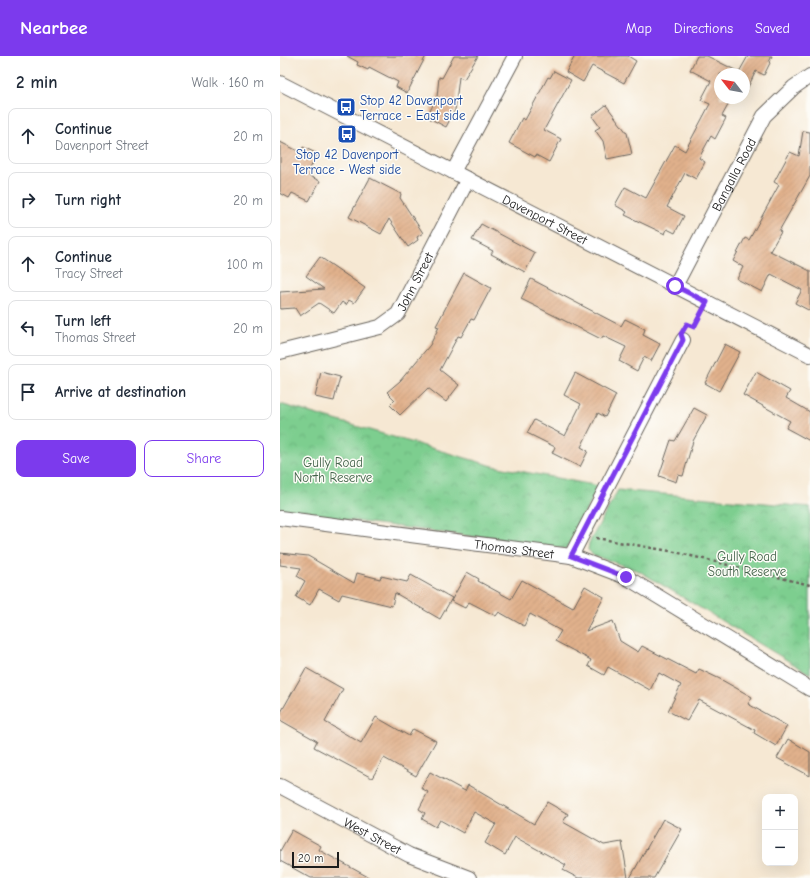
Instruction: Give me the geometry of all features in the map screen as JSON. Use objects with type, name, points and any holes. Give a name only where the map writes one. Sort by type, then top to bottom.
[{"type":"street","points":[[453,172],[515,56]]},
{"type":"street","name":"Bangalla Road","points":[[675,286],[764,116],[794,87],[810,76]]},
{"type":"street","name":"Davenport Street","points":[[280,83],[810,355]]},
{"type":"street","name":"John Street","points":[[280,352],[380,327],[398,314],[468,179]]},
{"type":"street","points":[[571,556],[683,340]]},
{"type":"street","name":"Thomas Street","points":[[280,518],[571,556],[626,577],[810,688]]},
{"type":"street","name":"West Street","points":[[280,786],[409,855],[469,878]]},
{"type":"path","points":[[683,340],[681,334],[687,324],[694,327],[707,302]]},
{"type":"path","points":[[580,538],[595,538],[675,552],[810,585]]},
{"type":"green space","name":"Gully Road North Reserve","points":[[280,404],[493,466],[599,486],[566,549],[280,511]]},
{"type":"green space","name":"Gully Road South Reserve","points":[[618,490],[810,507],[810,674],[639,571],[593,555],[588,550],[589,543]]},
{"type":"building","points":[[347,56],[426,56],[407,93],[396,87],[398,82],[369,67],[368,70],[357,65],[358,62]]},
{"type":"building","points":[[454,56],[478,56],[464,79],[459,77],[455,110],[446,127],[427,117],[437,97],[439,77],[442,78]]},
{"type":"building","points":[[575,56],[628,56],[636,61],[624,83],[592,66],[583,82],[566,72]]},
{"type":"building","points":[[697,56],[707,56],[731,68],[714,68],[714,104],[729,104],[722,116],[726,118],[715,139],[711,136],[699,158],[705,162],[696,179],[685,173],[667,207],[684,216],[675,233],[667,229],[665,234],[625,215],[627,212],[615,205],[625,187],[646,198],[675,145],[685,151],[710,104],[701,100],[711,81],[690,70]]},
{"type":"building","points":[[748,56],[772,56],[764,75],[756,71],[750,83],[750,68],[741,68]]},
{"type":"building","points":[[554,71],[571,80],[544,130],[561,139],[549,162],[536,155],[535,157],[509,143],[522,118],[525,120],[548,77],[550,78]]},
{"type":"building","points":[[606,105],[627,133],[632,154],[607,159],[603,141],[595,130],[600,127],[592,116]]},
{"type":"building","points":[[803,131],[810,132],[810,176],[779,231],[781,232],[770,251],[810,271],[810,311],[795,303],[802,290],[771,274],[762,292],[737,279],[743,267],[733,261],[745,238],[749,240],[779,185],[774,182],[790,152],[799,156]]},
{"type":"building","points":[[280,142],[300,152],[303,147],[318,154],[309,170],[312,172],[309,176],[320,181],[309,201],[292,193],[289,198],[280,193]]},
{"type":"building","points":[[370,178],[401,194],[400,198],[423,233],[417,237],[418,240],[408,247],[389,219],[381,234],[349,217]]},
{"type":"building","points":[[481,224],[535,253],[525,272],[491,254],[493,251],[472,240]]},
{"type":"building","points":[[320,257],[365,288],[354,303],[349,300],[346,305],[342,302],[334,313],[319,303],[300,316],[295,308],[280,309],[280,292],[324,289],[306,276]]},
{"type":"building","points":[[464,273],[491,288],[474,320],[471,319],[461,337],[458,336],[440,370],[459,385],[446,402],[428,388],[400,415],[390,405],[395,400],[387,392],[400,381],[430,345],[439,327],[436,326]]},
{"type":"building","points":[[531,279],[621,326],[625,319],[645,329],[643,335],[660,344],[651,361],[644,357],[637,371],[619,361],[626,347],[603,336],[601,339],[521,299]]},
{"type":"building","points":[[725,344],[740,352],[719,391],[705,383]]},
{"type":"building","points":[[321,372],[340,377],[334,401],[315,397]]},
{"type":"building","points":[[756,372],[790,391],[786,398],[810,412],[810,441],[786,428],[790,421],[743,395]]},
{"type":"building","points":[[575,373],[616,395],[605,417],[598,413],[581,447],[588,451],[580,467],[552,453],[555,447],[527,433],[534,420],[565,436],[581,404],[564,395]]},
{"type":"building","points":[[694,408],[707,415],[693,441],[683,476],[678,475],[676,482],[659,476],[671,440],[675,441]]},
{"type":"building","points":[[280,553],[308,556],[354,583],[357,573],[380,579],[381,576],[407,582],[411,575],[452,598],[440,619],[395,593],[392,606],[342,594],[339,600],[319,589],[310,605],[296,597],[305,581],[297,576],[301,568],[280,565]]},
{"type":"building","points":[[467,572],[479,579],[478,581],[511,599],[522,580],[573,608],[585,586],[604,597],[586,631],[613,621],[620,641],[638,652],[642,646],[696,674],[699,669],[720,679],[752,697],[748,704],[787,726],[776,746],[754,733],[755,730],[699,700],[687,721],[668,711],[681,685],[659,673],[650,690],[608,667],[604,675],[588,666],[591,660],[555,641],[561,631],[530,614],[524,626],[499,612],[496,616],[469,602],[465,608],[451,601]]},
{"type":"building","points":[[306,668],[343,689],[325,722],[361,743],[376,717],[409,736],[413,729],[436,741],[416,776],[384,758],[372,778],[314,747],[317,741],[280,720],[280,714]]},
{"type":"building","points":[[788,739],[810,752],[810,776],[777,758]]},
{"type":"building","points":[[430,772],[465,791],[468,785],[534,824],[547,802],[568,814],[563,822],[604,845],[622,842],[628,878],[578,878],[563,870],[566,865],[515,837],[505,855],[485,843],[496,824],[474,812],[463,833],[440,820],[436,827],[422,819],[425,813],[419,809],[428,792],[421,788]]},
{"type":"building","points":[[663,819],[682,829],[654,878],[630,878]]},
{"type":"building","points":[[292,830],[321,846],[319,850],[370,878],[311,878],[280,861],[280,851]]},
{"type":"place","name":"Stop 42 Davenport Terrace - East side","points":[[346,107]]},
{"type":"place","name":"Stop 42 Davenport Terrace - West side","points":[[347,134]]},
{"type":"route","points":[[626,577],[571,556],[683,340],[681,334],[687,324],[694,327],[707,302],[675,286]]}]
